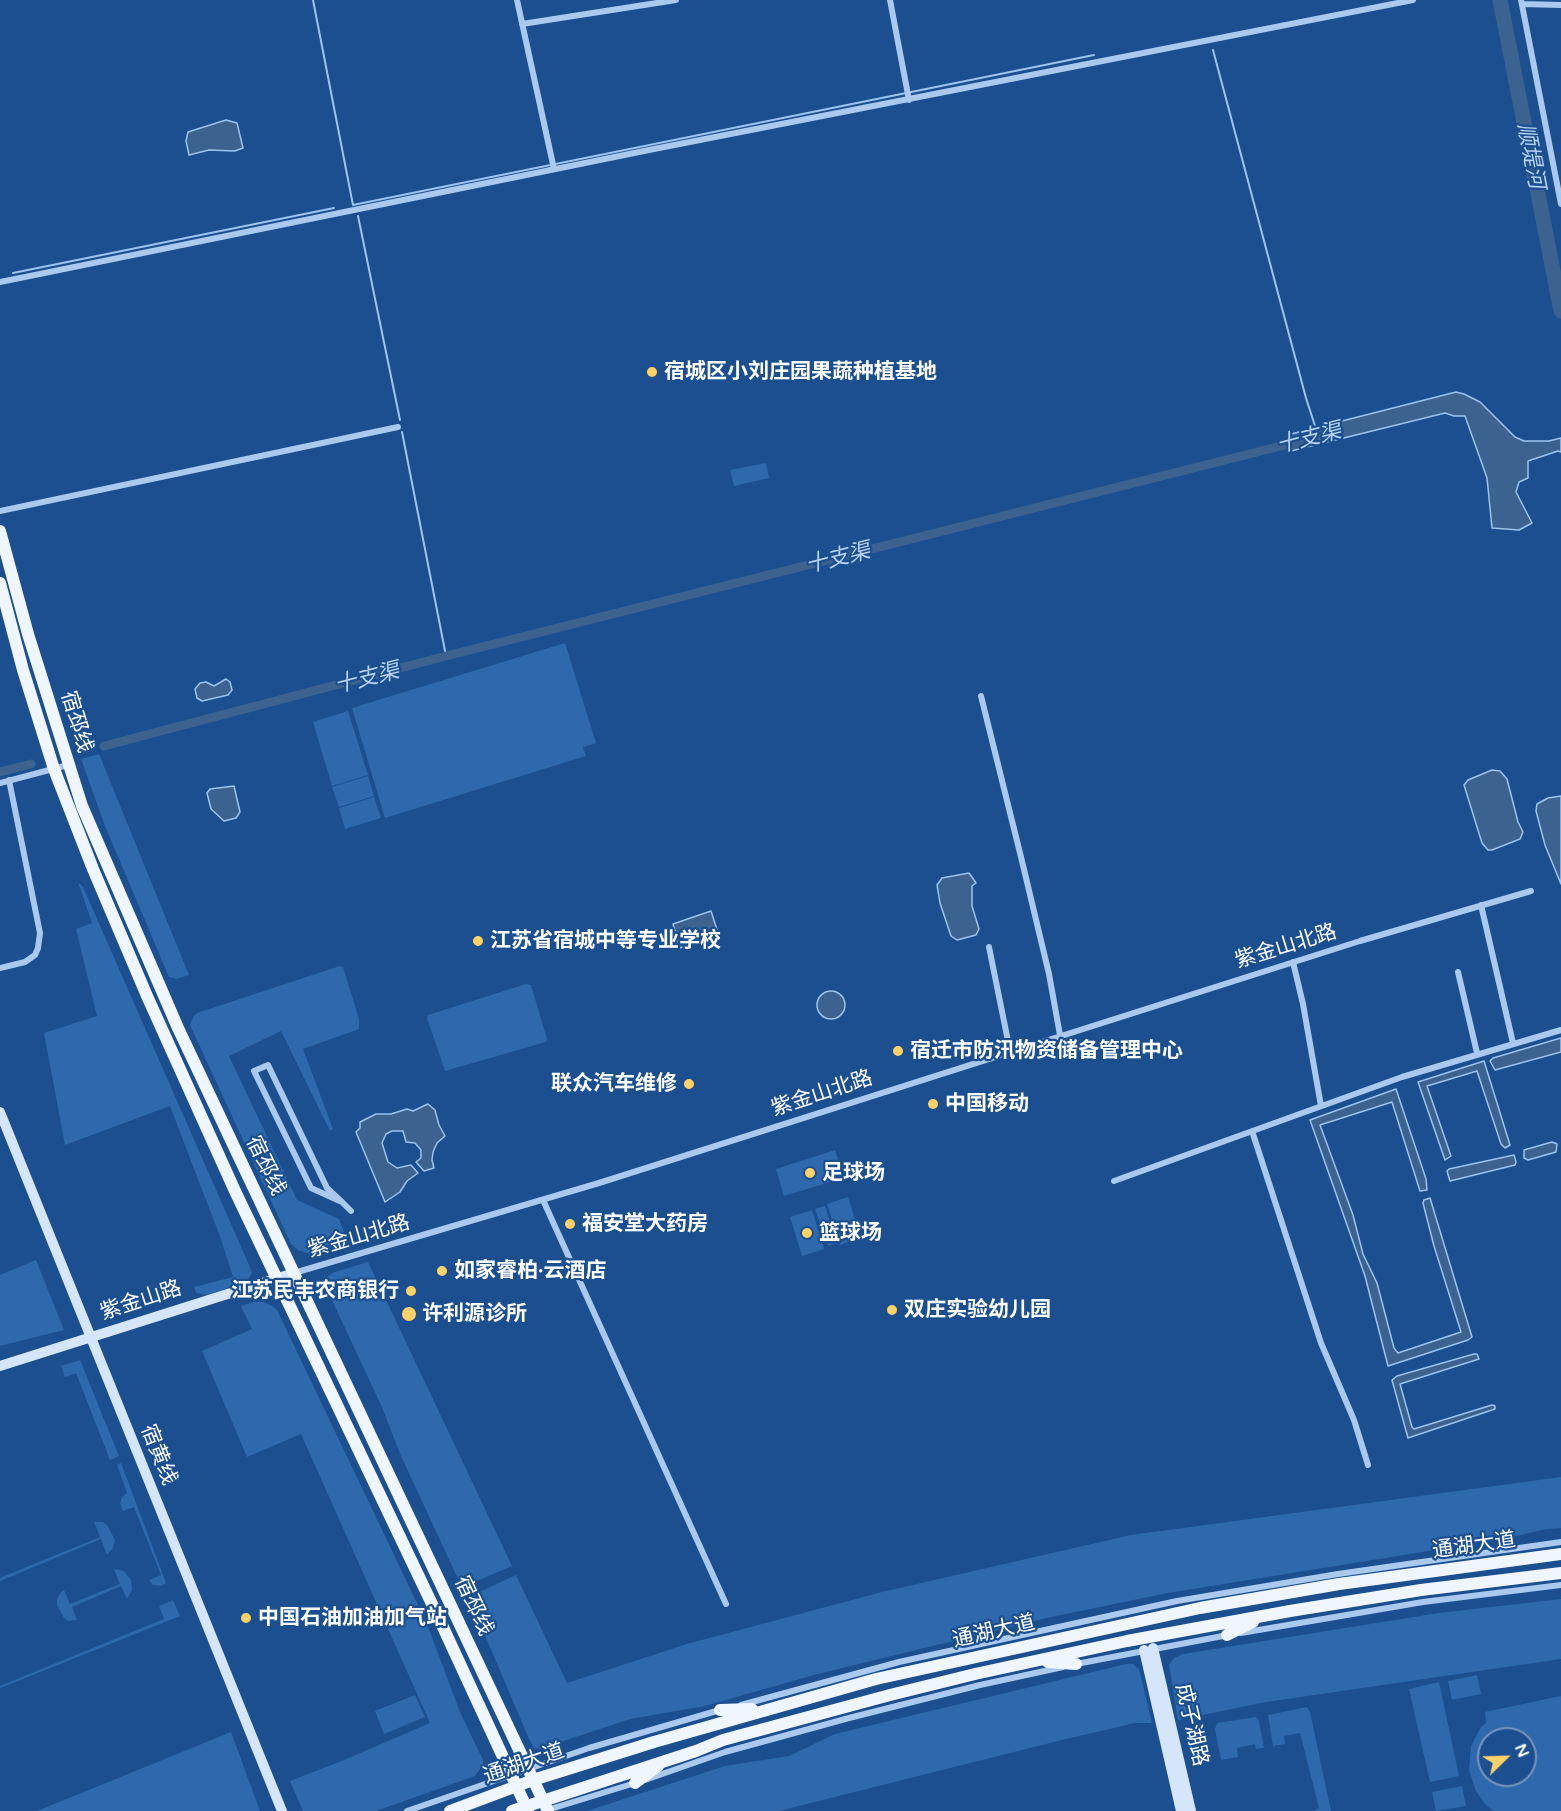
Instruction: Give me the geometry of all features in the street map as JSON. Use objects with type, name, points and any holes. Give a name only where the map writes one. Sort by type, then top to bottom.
[{"type":"main road","name":"宿邳线","points":[[0,531],[28,634],[82,806],[178,1028],[546,1808]]},
{"type":"main road","name":"宿邳线","points":[[0,583],[23,670],[54,769],[93,869],[147,996],[235,1191],[527,1809]]},
{"type":"main road","name":"宿黄线","points":[[0,1112],[282,1811]]},
{"type":"main road","name":"紫金山路","points":[[0,1366],[294,1273]]},
{"type":"main road","name":"通湖大道","points":[[450,1811],[516,1786],[530,1774],[887,1677],[1200,1608],[1339,1584],[1561,1554]]},
{"type":"main road","name":"通湖大道","points":[[512,1811],[546,1808],[723,1740],[890,1695],[1035,1660],[1150,1636],[1269,1615],[1421,1590],[1561,1573]]},
{"type":"main road","points":[[1227,1635],[1269,1615]]},
{"type":"main road","name":"成子湖路","points":[[1148,1649],[1181,1811]]},
{"type":"main road","name":"成子湖路","points":[[1148,1649],[1191,1811]]},
{"type":"main road","points":[[1035,1660],[1076,1664]]},
{"type":"main road","points":[[720,1710],[774,1707]]},
{"type":"main road","points":[[635,1783],[667,1760]]},
{"type":"street","points":[[517,0],[554,169]]},
{"type":"street","points":[[522,24],[676,0]]},
{"type":"street","points":[[890,0],[908,98]]},
{"type":"street","points":[[0,282],[908,98],[1413,0]]},
{"type":"street","points":[[1561,5],[1521,2],[1561,204]]},
{"type":"street","points":[[0,511],[398,427]]},
{"type":"street","points":[[981,696],[1049,974],[1060,1035]]},
{"type":"street","points":[[0,783],[69,765]]},
{"type":"street","points":[[0,968],[25,962],[35,955],[40,933],[9,780]]},
{"type":"street","name":"紫金山北路","points":[[294,1273],[543,1200],[1293,962],[1532,891]]},
{"type":"street","points":[[1481,905],[1513,1043]]},
{"type":"street","points":[[989,947],[1010,1051]]},
{"type":"street","points":[[1293,962],[1321,1106]]},
{"type":"street","points":[[1458,972],[1477,1053]]},
{"type":"street","points":[[1114,1181],[1402,1077],[1561,1030]]},
{"type":"street","points":[[342,1202],[311,1188],[254,1071],[268,1065],[327,1188],[342,1202],[351,1211]]},
{"type":"street","points":[[1252,1131],[1321,1343],[1354,1420],[1368,1465]]},
{"type":"street","points":[[543,1200],[726,1604]]},
{"type":"street","points":[[407,1811],[511,1774],[530,1774],[599,1744],[899,1662],[1177,1601],[1338,1574],[1561,1542]]},
{"type":"street","points":[[546,1808],[635,1783],[724,1752],[849,1718],[1076,1664],[1148,1649],[1423,1602],[1561,1586]]},
{"type":"shaded area","points":[[766,463],[769,478],[734,486],[730,470]]},
{"type":"shaded area","points":[[565,643],[596,743],[583,747],[586,756],[385,818],[352,708]]},
{"type":"shaded area","points":[[348,711],[368,775],[332,786],[313,722]]},
{"type":"shaded area","points":[[99,754],[189,975],[177,979],[169,977],[105,826],[81,759]]},
{"type":"shaded area","points":[[368,776],[374,796],[339,807],[332,787]]},
{"type":"shaded area","points":[[374,797],[381,818],[345,829],[339,808]]},
{"type":"shaded area","points":[[78,882],[83,887],[250,1267],[252,1273],[247,1281],[208,1295],[196,1293],[194,1287],[233,1277],[221,1239],[170,1106],[65,1145],[44,1033],[97,1016],[76,929],[92,923]]},
{"type":"shaded area","points":[[340,966],[343,967],[359,1019],[359,1029],[303,1049],[333,1129],[330,1131],[281,1031],[229,1056],[297,1200],[339,1219],[348,1243],[313,1255],[298,1250],[291,1244],[190,1025],[197,1013]]},
{"type":"shaded area","points":[[526,984],[531,985],[546,1042],[445,1071],[427,1018],[428,1015]]},
{"type":"shaded area","name":"足球场","points":[[835,1150],[844,1178],[784,1196],[776,1169]]},
{"type":"shaded area","points":[[848,1197],[861,1238],[840,1245],[827,1204]]},
{"type":"shaded area","points":[[825,1206],[837,1243],[828,1246],[815,1209]]},
{"type":"shaded area","name":"篮球场","points":[[812,1210],[824,1249],[802,1256],[790,1217]]},
{"type":"shaded area","points":[[36,1260],[64,1330],[0,1346],[0,1275]]},
{"type":"shaded area","points":[[368,1262],[512,1566],[470,1584],[459,1581],[329,1294],[326,1284],[327,1277],[332,1273]]},
{"type":"shaded area","points":[[263,1302],[277,1310],[427,1624],[460,1712],[483,1760],[483,1765],[475,1776],[376,1811],[303,1811],[290,1781],[430,1723],[301,1434],[247,1457],[202,1351],[252,1329],[241,1306]]},
{"type":"shaded area","points":[[80,1360],[119,1456],[110,1460],[76,1373],[65,1377],[61,1366]]},
{"type":"shaded area","points":[[121,1463],[166,1583],[161,1586],[153,1585],[149,1580],[161,1575],[134,1507],[123,1511],[120,1503],[122,1497],[127,1493],[117,1465]]},
{"type":"shaded area","points":[[1561,1477],[1561,1528],[1168,1593],[1051,1617],[814,1675],[705,1706],[630,1719],[539,1749],[534,1748],[529,1739],[470,1600],[473,1595],[516,1575],[567,1683],[687,1644],[882,1592],[1131,1535]]},
{"type":"shaded area","points":[[94,1522],[103,1522],[107,1525],[115,1540],[113,1548],[107,1555],[101,1539],[0,1581],[0,1578],[100,1537]]},
{"type":"shaded area","points":[[114,1569],[124,1571],[131,1580],[132,1590],[127,1599],[121,1586],[72,1607],[77,1620],[68,1621],[64,1618],[57,1605],[61,1592],[64,1590],[70,1604],[120,1584]]},
{"type":"shaded area","points":[[1561,1599],[1561,1659],[1266,1702],[1178,1720],[1169,1665],[1174,1658],[1183,1654],[1439,1613]]},
{"type":"shaded area","points":[[173,1600],[180,1616],[0,1688],[0,1686],[164,1619],[159,1606]]},
{"type":"shaded area","points":[[1133,1664],[1139,1669],[1152,1723],[1135,1723],[1062,1740],[779,1811],[587,1811],[725,1766],[789,1756],[835,1734]]},
{"type":"shaded area","points":[[1477,1675],[1481,1694],[1452,1700],[1448,1681]]},
{"type":"shaded area","points":[[1439,1682],[1459,1776],[1430,1782],[1409,1689]]},
{"type":"shaded area","points":[[415,1695],[425,1717],[384,1734],[375,1711]]},
{"type":"shaded area","points":[[1561,1696],[1561,1811],[1493,1811],[1485,1804],[1476,1791],[1469,1770],[1471,1746],[1477,1735],[1477,1787],[1537,1787],[1537,1727],[1481,1727],[1486,1723],[1485,1712]]},
{"type":"shaded area","points":[[1307,1707],[1331,1811],[1314,1811],[1319,1808],[1300,1733],[1284,1736],[1285,1744],[1273,1746],[1268,1715]]},
{"type":"shaded area","points":[[1256,1717],[1259,1721],[1264,1748],[1256,1749],[1255,1744],[1237,1748],[1238,1757],[1221,1760],[1215,1729],[1217,1723]]},
{"type":"shaded area","points":[[231,1732],[260,1811],[37,1811]]},
{"type":"shaded area","points":[[1462,1786],[1466,1806],[1436,1811],[1432,1792]]},
{"type":"water","points":[[226,120],[237,123],[243,148],[235,151],[209,150],[189,155],[186,141],[188,132]]},
{"type":"water","points":[[1456,392],[1480,402],[1515,437],[1524,441],[1549,441],[1561,438],[1561,452],[1528,461],[1528,478],[1519,482],[1516,492],[1532,523],[1519,530],[1492,528],[1487,478],[1465,416],[1445,413],[1291,451],[1287,435]]},
{"type":"water","points":[[226,679],[230,682],[232,690],[228,695],[202,701],[197,698],[195,689],[200,683],[206,682],[214,686]]},
{"type":"water","points":[[1492,770],[1500,771],[1507,779],[1518,822],[1523,832],[1520,839],[1488,850],[1482,843],[1464,785],[1468,780]]},
{"type":"water","points":[[234,786],[240,812],[236,818],[224,821],[211,809],[207,793],[210,789]]},
{"type":"water","points":[[1561,796],[1561,884],[1545,845],[1536,811],[1537,804],[1548,798]]},
{"type":"water","points":[[969,873],[976,883],[972,886],[972,906],[979,929],[976,935],[957,940],[951,936],[940,903],[937,885],[942,878]]},
{"type":"water","points":[[711,911],[719,936],[680,948],[673,924]]},
{"type":"water","points":[[831,991],[841,995],[845,1005],[841,1015],[831,1019],[821,1015],[817,1005],[821,995]]},
{"type":"water","points":[[1561,1038],[1561,1052],[1495,1070],[1490,1061],[1493,1058]]},
{"type":"water","points":[[1484,1061],[1510,1145],[1505,1148],[1501,1144],[1477,1071],[1427,1086],[1451,1156],[1445,1160],[1418,1082]]},
{"type":"water","points":[[1396,1089],[1426,1179],[1427,1190],[1420,1191],[1392,1102],[1320,1125],[1353,1215],[1363,1254],[1377,1283],[1394,1348],[1398,1353],[1461,1332],[1423,1203],[1424,1200],[1430,1198],[1472,1337],[1388,1366],[1365,1276],[1310,1120]]},
{"type":"water","points":[[428,1104],[435,1110],[445,1136],[437,1143],[433,1152],[434,1168],[424,1171],[416,1162],[421,1158],[421,1150],[415,1143],[406,1142],[403,1131],[392,1131],[386,1134],[382,1143],[388,1162],[397,1168],[411,1165],[418,1173],[407,1181],[400,1192],[385,1202],[356,1132],[360,1128],[360,1122],[376,1114],[391,1114],[407,1109],[413,1111]]},
{"type":"water","points":[[1552,1142],[1557,1144],[1556,1152],[1528,1160],[1524,1158],[1524,1150]]},
{"type":"water","points":[[1514,1155],[1515,1165],[1450,1181],[1447,1171],[1449,1169]]},
{"type":"water","points":[[1477,1354],[1479,1359],[1400,1384],[1412,1427],[1414,1429],[1492,1405],[1495,1409],[1408,1438],[1392,1380],[1397,1376]]},
{"type":"waterway","points":[[313,0],[353,205],[1094,55]]},
{"type":"waterway","name":"顺堤河","points":[[1500,0],[1561,311]]},
{"type":"waterway","points":[[1213,50],[1316,429]]},
{"type":"waterway","points":[[13,273],[334,208]]},
{"type":"waterway","points":[[358,216],[400,420]]},
{"type":"waterway","points":[[402,432],[446,656]]},
{"type":"waterway","name":"十支渠","points":[[104,746],[446,656],[1301,441]]},
{"type":"waterway","name":"十支渠","points":[[0,772],[31,764]]},
{"type":"place","name":"宿城区小刘庄园果蔬种植基地","points":[[652,372]]},
{"type":"place","name":"江苏省宿城中等专业学校","points":[[478,941]]},
{"type":"place","name":"宿迁市防汛物资储备管理中心","points":[[898,1051]]},
{"type":"place","name":"联众汽车维修","points":[[689,1084]]},
{"type":"place","name":"中国移动","points":[[933,1104]]},
{"type":"place","name":"足球场","points":[[810,1173]]},
{"type":"place","name":"福安堂大药房","points":[[570,1224]]},
{"type":"place","name":"篮球场","points":[[807,1233]]},
{"type":"place","name":"如家睿柏·云酒店","points":[[442,1271]]},
{"type":"place","name":"江苏民丰农商银行","points":[[411,1291]]},
{"type":"place","name":"双庄实验幼儿园","points":[[892,1310]]},
{"type":"place","name":"许利源诊所","points":[[409,1314]]},
{"type":"place","name":"中国石油加油加气站","points":[[246,1618]]}]
